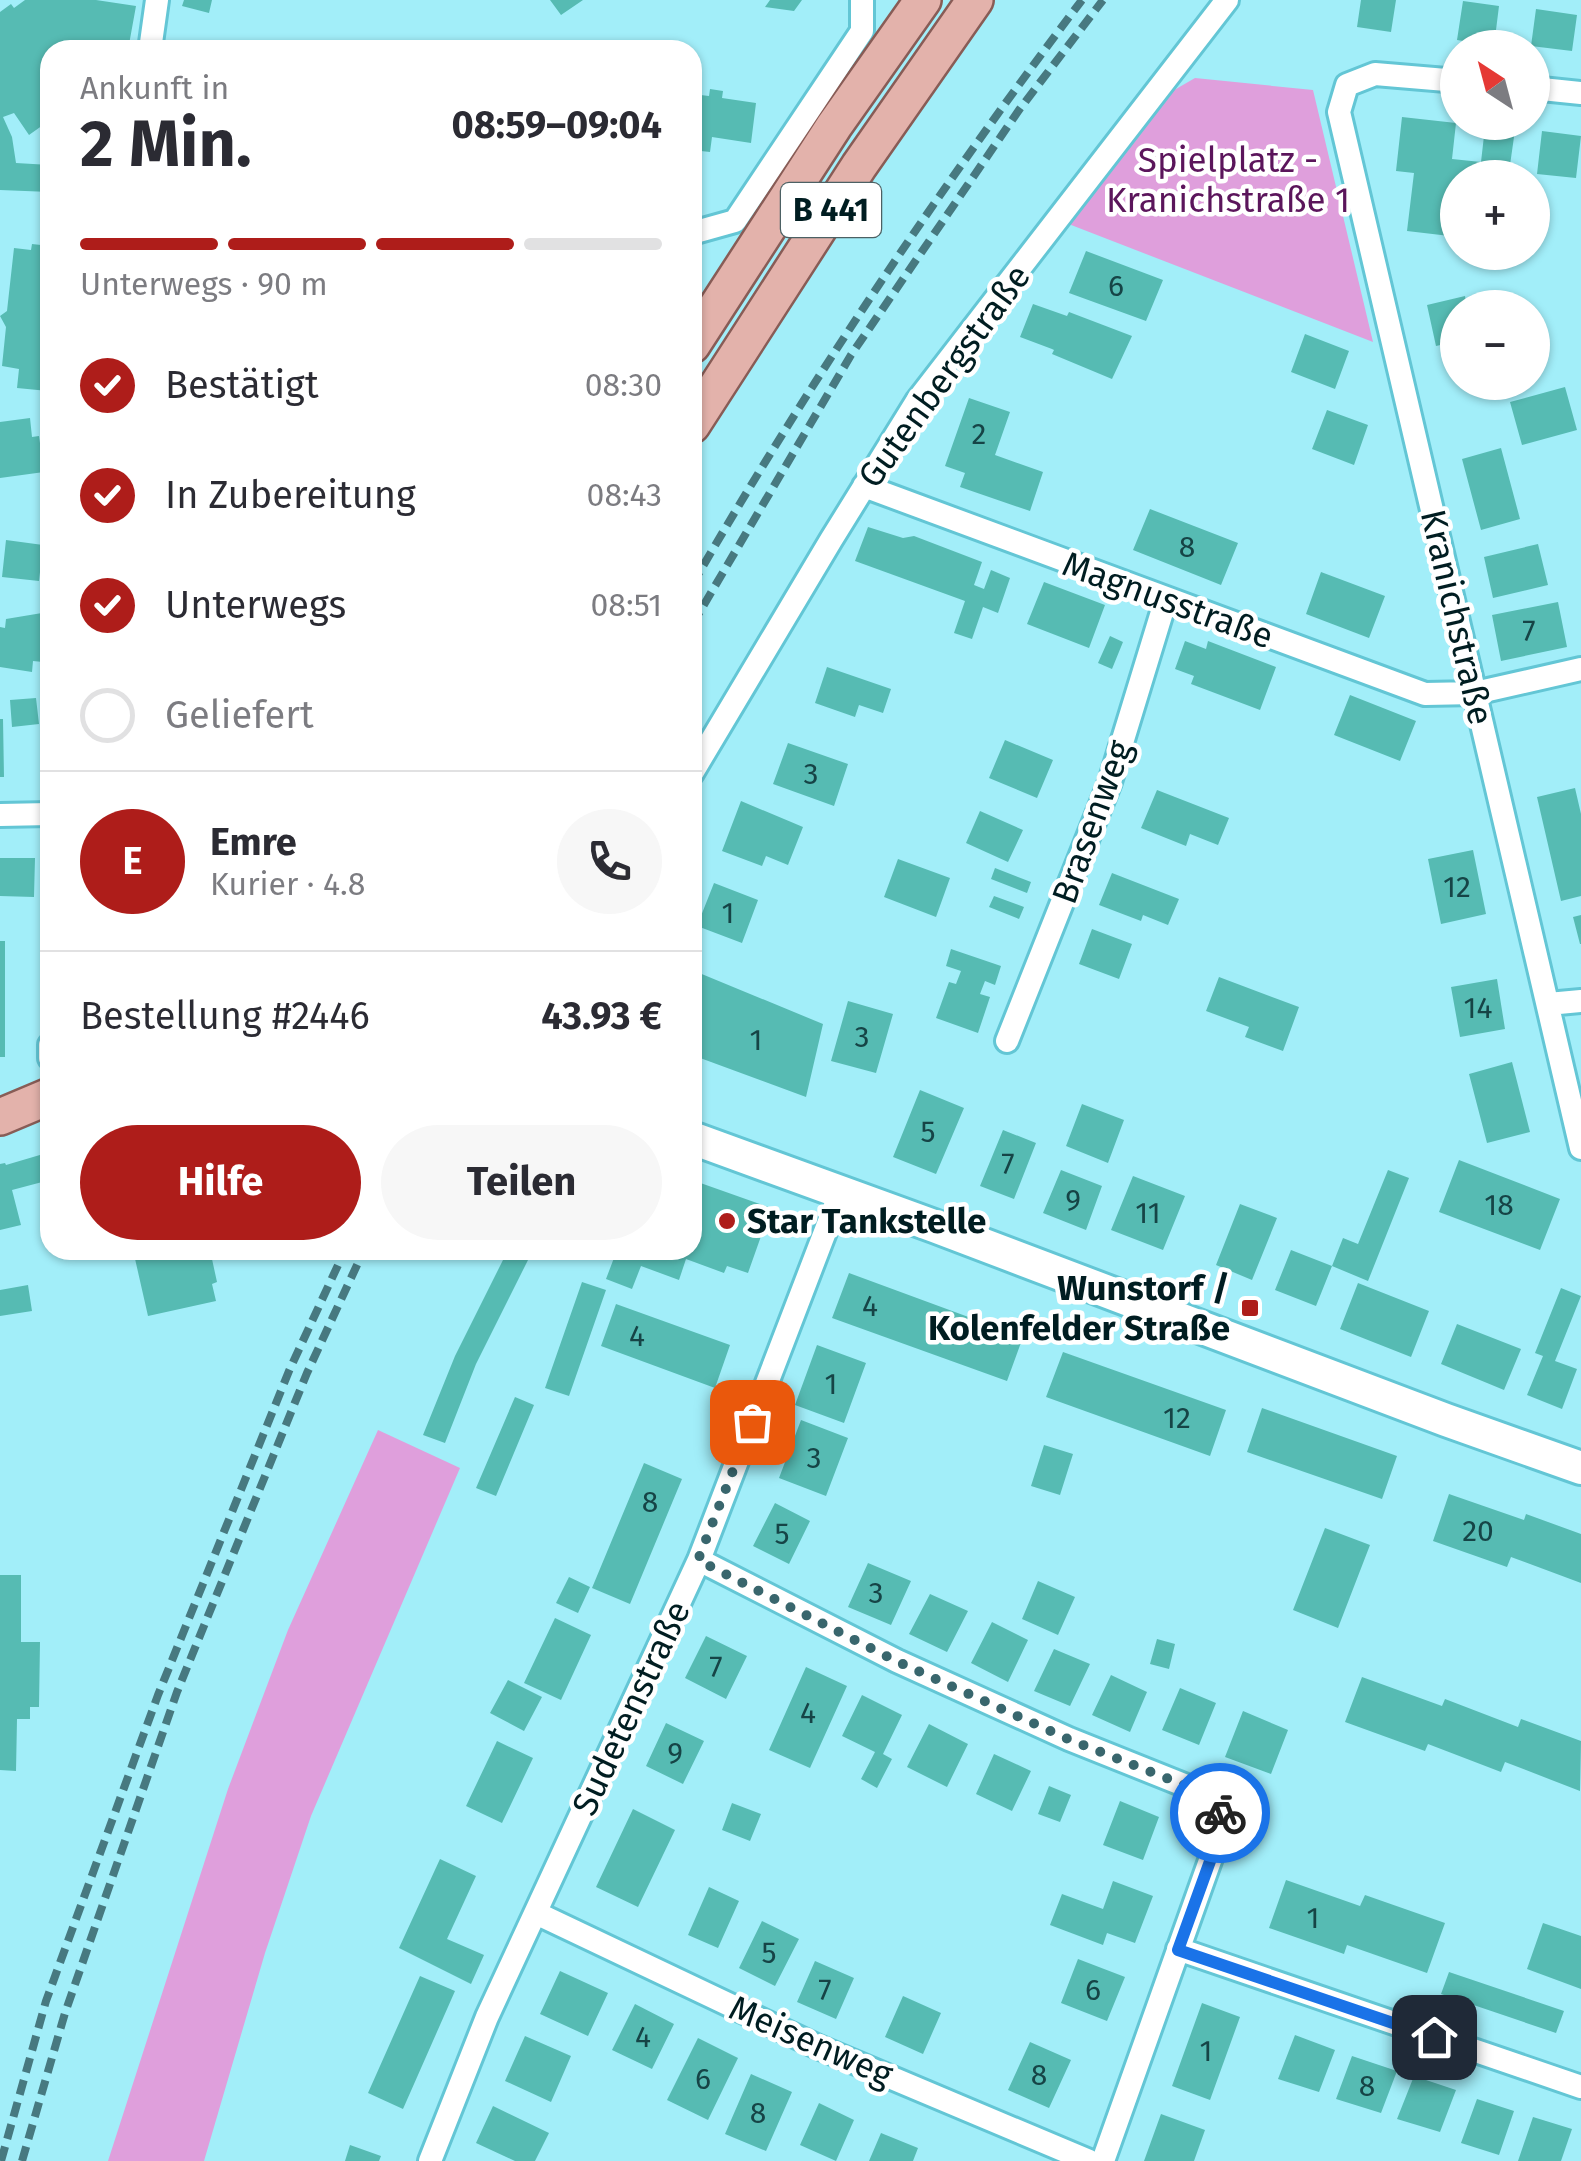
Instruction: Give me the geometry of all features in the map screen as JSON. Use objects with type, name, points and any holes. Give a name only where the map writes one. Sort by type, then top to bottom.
[{"type":"main road","name":"B 441","points":[[702,330],[834,126],[922,0]]},
{"type":"main road","name":"B 441","points":[[702,409],[859,166],[975,0]]},
{"type":"main road","points":[[0,1117],[40,1100]]},
{"type":"main road","points":[[702,1142],[1581,1468]]},
{"type":"street","points":[[152,40],[158,0]]},
{"type":"street","points":[[702,229],[735,221],[862,30],[862,0]]},
{"type":"street","name":"Gutenbergstraße","points":[[702,756],[917,402],[1227,0]]},
{"type":"street","name":"Kranichstraße","points":[[1440,79],[1375,74],[1347,85],[1338,112],[1581,1148]]},
{"type":"street","points":[[1550,90],[1581,93]]},
{"type":"street","name":"Magnusstraße","points":[[864,486],[1425,694],[1475,693],[1581,669]]},
{"type":"street","name":"Brasenweg","points":[[1008,1041],[1110,782],[1166,600]]},
{"type":"street","points":[[0,815],[40,814]]},
{"type":"street","points":[[1548,1004],[1581,1001]]},
{"type":"street","name":"Sudetenstraße","points":[[430,2161],[488,2017],[698,1560],[840,1193]]},
{"type":"street","points":[[698,1560],[896,1661],[1068,1739],[1204,1793],[1220,1804],[1222,1828],[1103,2161]]},
{"type":"street","name":"Meisenweg","points":[[536,1914],[816,2046],[1089,2161]]},
{"type":"street","points":[[1178,1950],[1581,2087]]},
{"type":"green space","name":"Spielplatz - Kranichstraße 1","points":[[1195,78],[1313,90],[1373,342],[1066,223],[1157,100]]},
{"type":"green space","points":[[378,1430],[460,1468],[311,1816],[265,1953],[204,2161],[108,2161],[228,1789],[288,1630]]},
{"type":"building","points":[[25,0],[96,0],[136,6],[130,40],[40,40],[40,127],[29,135],[14,113],[3,117],[12,137],[16,163],[40,164],[40,192],[0,190],[0,12],[11,4],[14,8]]},
{"type":"building","points":[[184,0],[212,0],[209,13],[182,6]]},
{"type":"building","points":[[550,0],[583,0],[561,15]]},
{"type":"building","points":[[770,0],[802,0],[794,11],[765,7]]},
{"type":"building","points":[[1361,0],[1396,0],[1391,32],[1357,27]]},
{"type":"building","points":[[1463,1],[1499,6],[1496,30],[1459,30]]},
{"type":"building","points":[[1536,9],[1577,15],[1572,51],[1550,48],[1550,30],[1533,30]]},
{"type":"building","points":[[710,89],[723,91],[722,98],[756,103],[751,143],[712,137],[710,152],[702,151],[702,95],[709,96]]},
{"type":"building","points":[[1402,117],[1440,121],[1440,140],[1454,140],[1452,159],[1462,160],[1440,160],[1440,235],[1407,231],[1414,173],[1396,171]]},
{"type":"building","points":[[1550,132],[1581,136],[1576,178],[1550,175],[1550,160],[1539,160],[1541,140],[1550,140]]},
{"type":"building","points":[[1484,140],[1514,140],[1511,160],[1481,160]]},
{"type":"building","points":[[32,244],[40,245],[40,390],[17,388],[19,369],[2,366],[6,327],[0,316],[7,311],[14,248],[31,250]]},
{"type":"building","points":[[1086,251],[1163,280],[1146,321],[1069,293]]},
{"type":"building","points":[[1440,302],[1440,345],[1436,346],[1427,305]]},
{"type":"building","points":[[1033,304],[1067,316],[1069,312],[1132,336],[1112,379],[1020,337]]},
{"type":"building","points":[[1305,334],[1349,351],[1335,389],[1291,372]]},
{"type":"building","points":[[1565,387],[1577,430],[1522,445],[1510,402],[1550,400],[1550,391]]},
{"type":"building","points":[[969,398],[1010,412],[995,455],[1043,472],[1030,511],[960,487],[965,473],[945,466]]},
{"type":"building","points":[[1327,410],[1368,425],[1354,465],[1312,449]]},
{"type":"building","points":[[30,418],[32,437],[39,436],[40,473],[0,478],[0,422]]},
{"type":"building","points":[[1501,448],[1520,519],[1481,530],[1462,459]]},
{"type":"building","points":[[1150,509],[1238,543],[1221,585],[1133,550]]},
{"type":"building","points":[[868,527],[903,538],[914,536],[982,562],[974,585],[984,589],[991,570],[1010,578],[998,613],[983,607],[972,639],[954,633],[965,601],[855,561]]},
{"type":"building","points":[[6,540],[40,545],[39,581],[2,577]]},
{"type":"building","points":[[1538,544],[1548,585],[1493,598],[1484,557]]},
{"type":"building","points":[[1321,572],[1385,596],[1369,638],[1306,614]]},
{"type":"building","points":[[1044,582],[1105,605],[1089,648],[1027,624]]},
{"type":"building","points":[[1558,602],[1567,647],[1501,661],[1492,615]]},
{"type":"building","points":[[40,613],[40,662],[33,661],[32,672],[0,667],[0,627],[5,628],[6,619]]},
{"type":"building","points":[[1110,636],[1123,642],[1112,669],[1098,663]]},
{"type":"building","points":[[1185,641],[1206,649],[1208,641],[1276,667],[1260,710],[1191,684],[1194,676],[1175,669]]},
{"type":"building","points":[[827,667],[891,689],[883,713],[859,705],[855,717],[815,703]]},
{"type":"building","points":[[1350,695],[1416,721],[1400,761],[1334,735]]},
{"type":"building","points":[[36,698],[39,724],[12,727],[10,700]]},
{"type":"building","points":[[3,719],[4,777],[0,777]]},
{"type":"building","points":[[1005,740],[1053,760],[1037,798],[989,778]]},
{"type":"building","points":[[788,743],[848,764],[834,806],[773,784]]},
{"type":"building","points":[[1575,788],[1581,814],[1581,896],[1561,901],[1537,797]]},
{"type":"building","points":[[1157,790],[1229,818],[1218,845],[1190,834],[1186,846],[1141,828]]},
{"type":"building","points":[[741,801],[803,827],[788,865],[766,856],[762,866],[722,851]]},
{"type":"building","points":[[980,811],[1023,830],[1008,862],[966,843]]},
{"type":"building","points":[[1473,850],[1486,914],[1441,924],[1428,859]]},
{"type":"building","points":[[0,858],[35,858],[34,897],[0,896]]},
{"type":"building","points":[[898,859],[950,878],[936,917],[884,897]]},
{"type":"building","points":[[995,868],[1031,882],[1027,893],[991,879]]},
{"type":"building","points":[[1112,873],[1179,899],[1168,925],[1143,915],[1141,921],[1099,905]]},
{"type":"building","points":[[714,883],[758,900],[742,943],[702,928],[702,913]]},
{"type":"building","points":[[994,896],[1024,907],[1019,919],[989,907]]},
{"type":"building","points":[[1581,915],[1581,944],[1580,944],[1573,917]]},
{"type":"building","points":[[1092,929],[1132,944],[1119,979],[1079,964]]},
{"type":"building","points":[[0,941],[5,941],[5,1057],[0,1057]]},
{"type":"building","points":[[951,949],[1001,966],[995,985],[985,981],[980,994],[990,997],[978,1033],[936,1018],[949,982],[956,984],[961,971],[946,966]]},
{"type":"building","points":[[702,974],[823,1024],[806,1097],[702,1059]]},
{"type":"building","points":[[1219,977],[1299,1007],[1283,1051],[1245,1037],[1249,1027],[1206,1011]]},
{"type":"building","points":[[1497,979],[1505,1029],[1460,1037],[1451,987]]},
{"type":"building","points":[[848,1001],[893,1014],[876,1073],[831,1061]]},
{"type":"building","points":[[1512,1062],[1530,1132],[1487,1143],[1469,1074]]},
{"type":"building","points":[[920,1090],[964,1108],[936,1174],[893,1157]]},
{"type":"building","points":[[1082,1104],[1124,1120],[1108,1163],[1066,1146]]},
{"type":"building","points":[[1003,1130],[1036,1143],[1014,1199],[980,1186]]},
{"type":"building","points":[[40,1155],[40,1183],[12,1190],[21,1225],[0,1230],[0,1164]]},
{"type":"building","points":[[1459,1160],[1560,1199],[1540,1250],[1439,1212]]},
{"type":"building","points":[[1061,1170],[1102,1186],[1086,1230],[1043,1213]]},
{"type":"building","points":[[1388,1170],[1409,1178],[1368,1281],[1332,1266],[1343,1238],[1358,1244]]},
{"type":"building","points":[[1133,1176],[1185,1196],[1163,1250],[1111,1230]]},
{"type":"building","points":[[702,1184],[771,1208],[748,1273],[727,1266],[724,1273],[689,1260],[702,1260]]},
{"type":"building","points":[[1240,1204],[1277,1218],[1252,1280],[1216,1265]]},
{"type":"building","points":[[1291,1250],[1332,1266],[1316,1306],[1275,1290]]},
{"type":"building","points":[[135,1260],[212,1260],[216,1301],[148,1316]]},
{"type":"building","points":[[503,1260],[528,1260],[476,1364],[445,1443],[423,1435],[455,1356]]},
{"type":"building","points":[[613,1260],[686,1260],[679,1280],[641,1266],[632,1289],[606,1279]]},
{"type":"building","points":[[849,1273],[1023,1337],[1007,1381],[832,1318]]},
{"type":"building","points":[[582,1282],[606,1290],[569,1396],[545,1388]]},
{"type":"building","points":[[1358,1283],[1429,1311],[1411,1357],[1340,1329]]},
{"type":"building","points":[[28,1285],[32,1311],[0,1316],[0,1290]]},
{"type":"building","points":[[1561,1288],[1581,1296],[1555,1361],[1577,1369],[1562,1409],[1527,1395],[1543,1356],[1535,1353]]},
{"type":"building","points":[[616,1304],[730,1345],[715,1388],[601,1346]]},
{"type":"building","points":[[1457,1324],[1521,1349],[1504,1390],[1441,1364]]},
{"type":"building","points":[[817,1345],[866,1363],[844,1423],[795,1405]]},
{"type":"building","points":[[1063,1352],[1226,1410],[1210,1456],[1046,1397]]},
{"type":"building","points":[[515,1397],[534,1405],[496,1496],[476,1488]]},
{"type":"building","points":[[1262,1408],[1397,1456],[1382,1499],[1247,1452]]},
{"type":"building","points":[[801,1420],[848,1438],[826,1496],[779,1478]]},
{"type":"building","points":[[1044,1445],[1073,1454],[1060,1495],[1031,1486]]},
{"type":"building","points":[[644,1463],[682,1479],[630,1604],[592,1588]]},
{"type":"building","points":[[1449,1494],[1524,1520],[1526,1514],[1581,1534],[1581,1583],[1511,1557],[1507,1567],[1433,1541]]},
{"type":"building","points":[[775,1503],[810,1521],[789,1564],[753,1546]]},
{"type":"building","points":[[1325,1528],[1370,1545],[1338,1628],[1293,1610]]},
{"type":"building","points":[[868,1563],[911,1581],[891,1625],[848,1607]]},
{"type":"building","points":[[0,1575],[21,1575],[21,1642],[40,1642],[39,1707],[30,1707],[30,1719],[17,1719],[16,1771],[0,1770]]},
{"type":"building","points":[[569,1577],[590,1587],[578,1613],[556,1603]]},
{"type":"building","points":[[1038,1581],[1075,1597],[1058,1635],[1022,1619]]},
{"type":"building","points":[[930,1594],[968,1611],[947,1652],[909,1634]]},
{"type":"building","points":[[555,1618],[591,1635],[561,1700],[524,1683]]},
{"type":"building","points":[[992,1622],[1028,1640],[1008,1682],[971,1663]]},
{"type":"building","points":[[706,1636],[747,1656],[726,1699],[685,1678]]},
{"type":"building","points":[[1157,1639],[1175,1644],[1169,1669],[1150,1664]]},
{"type":"building","points":[[1054,1649],[1090,1664],[1070,1706],[1034,1691]]},
{"type":"building","points":[[806,1667],[847,1686],[810,1768],[769,1750]]},
{"type":"building","points":[[1111,1675],[1147,1692],[1130,1732],[1092,1715]]},
{"type":"building","points":[[1362,1677],[1442,1706],[1445,1699],[1518,1727],[1521,1719],[1581,1741],[1580,1791],[1505,1762],[1501,1772],[1428,1744],[1425,1751],[1345,1722]]},
{"type":"building","points":[[508,1680],[542,1697],[524,1731],[490,1713]]},
{"type":"building","points":[[1180,1688],[1216,1703],[1199,1745],[1162,1730]]},
{"type":"building","points":[[862,1695],[902,1715],[883,1754],[892,1759],[877,1788],[861,1779],[875,1752],[842,1736]]},
{"type":"building","points":[[1243,1711],[1288,1730],[1271,1774],[1225,1757]]},
{"type":"building","points":[[666,1723],[704,1741],[683,1784],[646,1766]]},
{"type":"building","points":[[929,1724],[968,1744],[947,1787],[907,1767]]},
{"type":"building","points":[[497,1741],[533,1758],[502,1823],[466,1806]]},
{"type":"building","points":[[994,1754],[1031,1771],[1012,1811],[976,1794]]},
{"type":"building","points":[[1049,1786],[1071,1795],[1060,1822],[1038,1814]]},
{"type":"building","points":[[1120,1801],[1159,1817],[1143,1860],[1103,1845]]},
{"type":"building","points":[[732,1803],[761,1814],[750,1841],[722,1830]]},
{"type":"building","points":[[633,1809],[675,1830],[638,1907],[596,1887]]},
{"type":"building","points":[[440,1859],[476,1876],[447,1939],[484,1955],[471,1984],[399,1948]]},
{"type":"building","points":[[1286,1880],[1360,1906],[1365,1895],[1445,1923],[1427,1973],[1347,1945],[1344,1954],[1269,1928]]},
{"type":"building","points":[[1113,1881],[1153,1896],[1135,1943],[1107,1933],[1103,1945],[1050,1925],[1062,1894],[1103,1909]]},
{"type":"building","points":[[709,1887],[739,1901],[718,1948],[688,1935]]},
{"type":"building","points":[[762,1921],[799,1939],[775,1986],[739,1968]]},
{"type":"building","points":[[1543,1923],[1581,1936],[1581,1989],[1527,1969]]},
{"type":"building","points":[[1078,1959],[1125,1977],[1107,2021],[1061,2003]]},
{"type":"building","points":[[815,1961],[854,1978],[836,2019],[797,2002]]},
{"type":"building","points":[[560,1971],[608,1993],[588,2036],[540,2014]]},
{"type":"building","points":[[1449,1972],[1564,2011],[1556,2033],[1441,1994]]},
{"type":"building","points":[[420,1976],[455,1991],[403,2109],[368,2093]]},
{"type":"building","points":[[903,1996],[941,2013],[923,2054],[885,2037]]},
{"type":"building","points":[[1202,2003],[1240,2017],[1210,2100],[1172,2086]]},
{"type":"building","points":[[635,2004],[674,2024],[652,2069],[612,2050]]},
{"type":"building","points":[[1295,2035],[1335,2050],[1319,2092],[1278,2079]]},
{"type":"building","points":[[525,2036],[571,2056],[551,2102],[505,2081]]},
{"type":"building","points":[[698,2038],[738,2058],[708,2120],[667,2100]]},
{"type":"building","points":[[1030,2042],[1071,2060],[1049,2108],[1008,2090]]},
{"type":"building","points":[[1352,2056],[1397,2071],[1381,2113],[1336,2099]]},
{"type":"building","points":[[751,2074],[792,2092],[766,2151],[725,2134]]},
{"type":"building","points":[[1414,2076],[1456,2090],[1440,2132],[1397,2119]]},
{"type":"building","points":[[1477,2099],[1514,2111],[1499,2155],[1461,2143]]},
{"type":"building","points":[[819,2103],[854,2120],[836,2161],[800,2145]]},
{"type":"building","points":[[493,2106],[549,2133],[535,2161],[515,2161],[476,2143]]},
{"type":"building","points":[[1161,2114],[1205,2130],[1194,2161],[1144,2161]]},
{"type":"building","points":[[1533,2117],[1572,2129],[1561,2161],[1518,2161]]},
{"type":"building","points":[[881,2133],[918,2148],[913,2161],[869,2161]]},
{"type":"building","points":[[350,2145],[381,2156],[379,2161],[345,2161]]},
{"type":"railway","points":[[702,568],[782,434],[878,286],[1082,0]]},
{"type":"railway","points":[[702,608],[851,355],[1019,110],[1103,0]]},
{"type":"railway","points":[[1,2161],[46,2001],[158,1695],[289,1371],[340,1260]]},
{"type":"railway","points":[[22,2161],[65,2013],[177,1692],[307,1373],[359,1260]]},
{"type":"way so far","points":[[752,1422],[698,1560],[896,1661],[1068,1739],[1204,1793],[1220,1804],[1220,1813]]},
{"type":"place","name":"Star Tankstelle","points":[[727,1221]]},
{"type":"place","name":"Wunstorf / Kolenfelder Straße","points":[[1250,1308]]},
{"type":"route","points":[[1220,1813],[1222,1828],[1178,1950],[1434,2037]]}]
